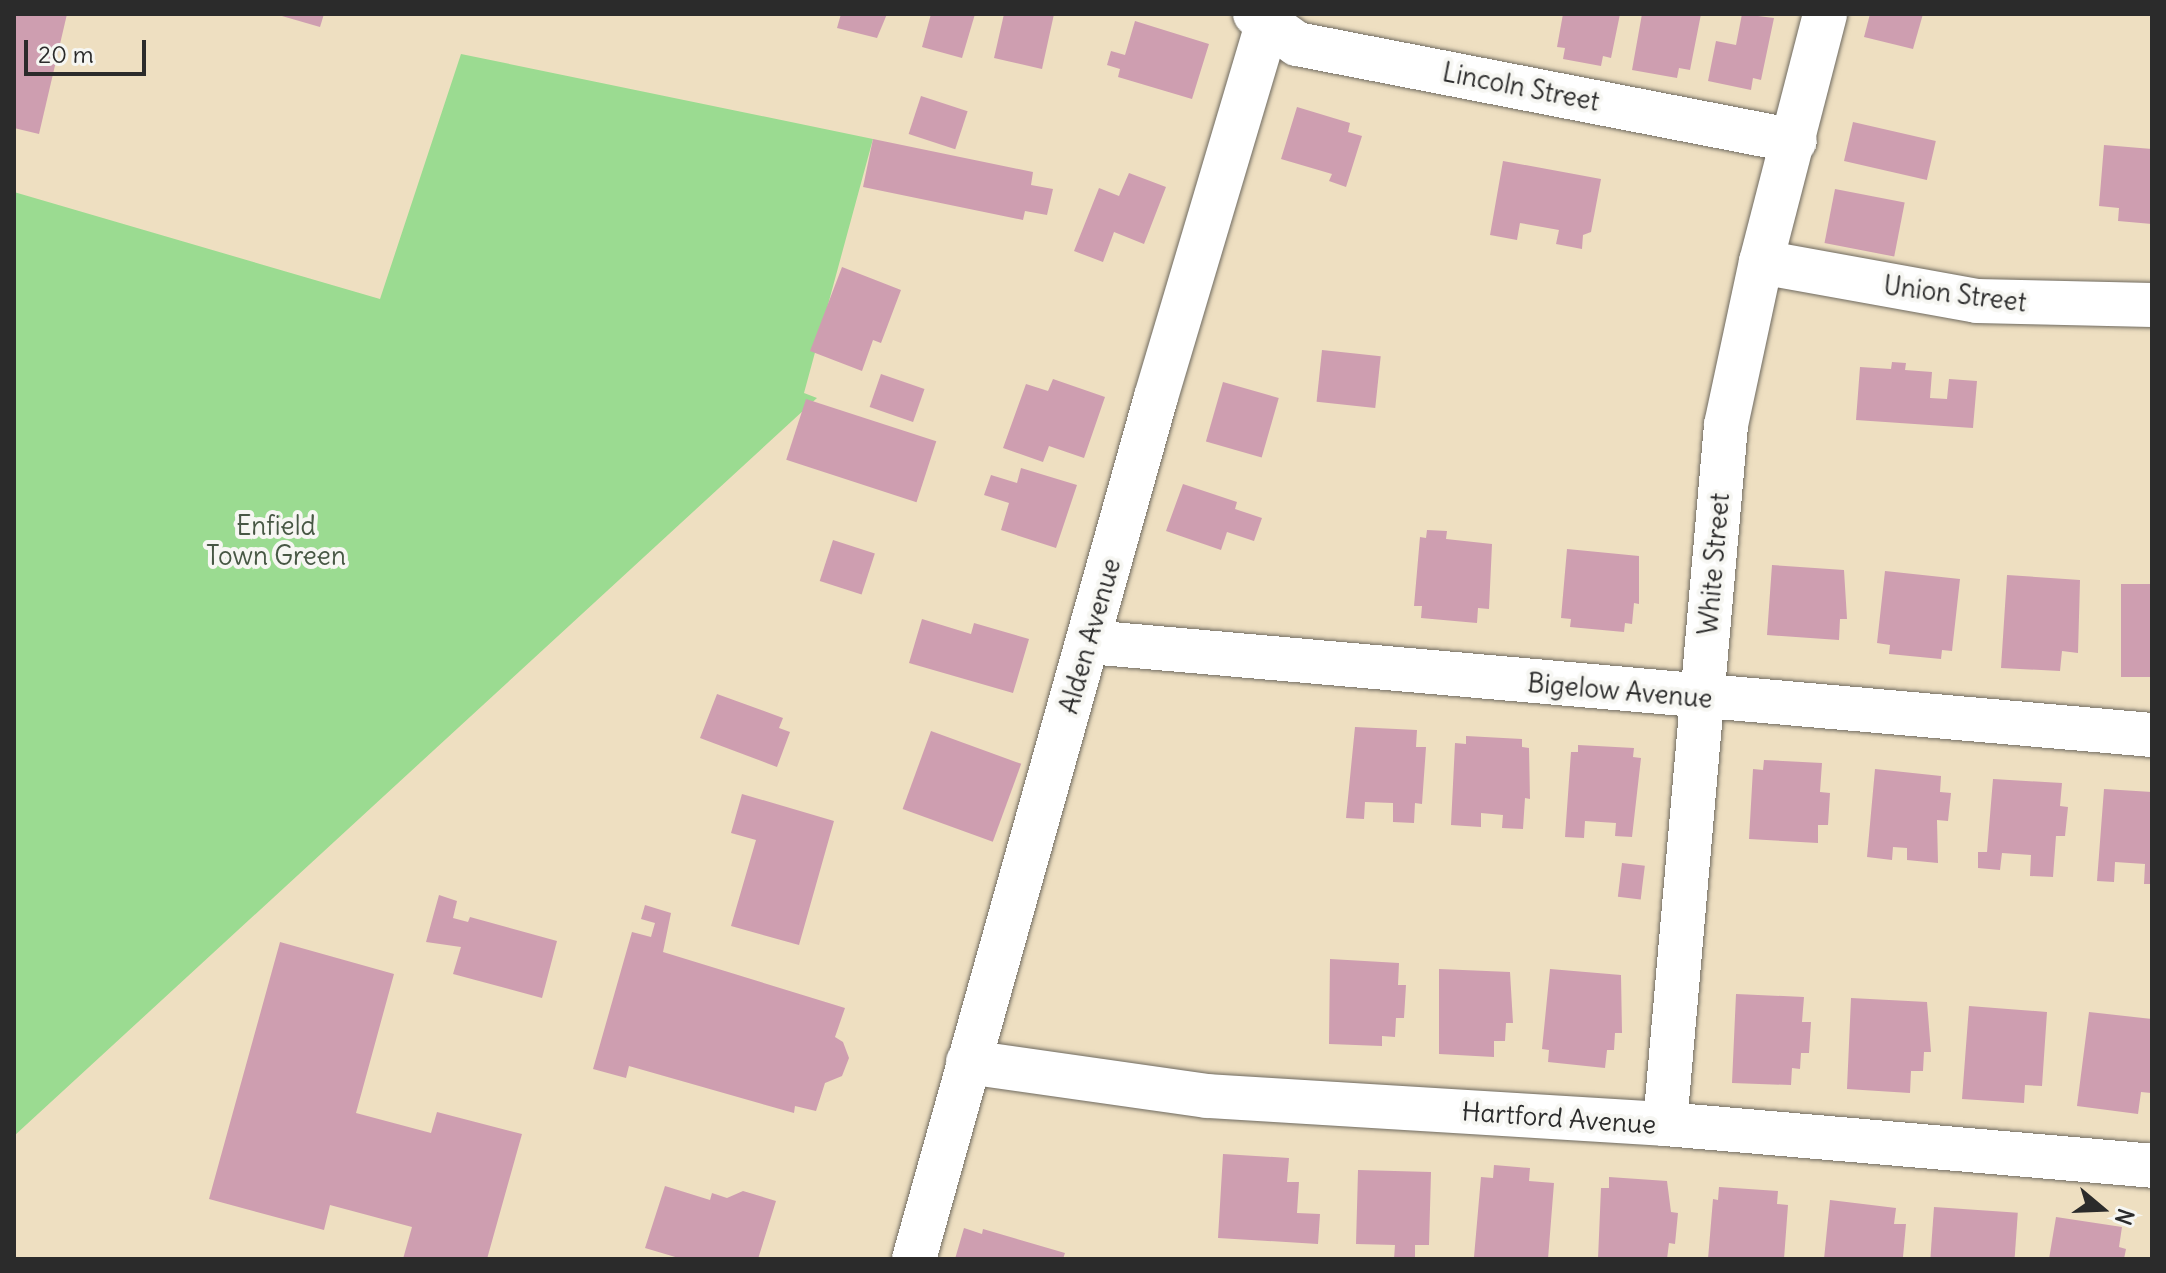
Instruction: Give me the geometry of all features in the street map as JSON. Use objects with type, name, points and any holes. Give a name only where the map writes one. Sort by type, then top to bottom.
[{"type":"street","name":"White Street","points":[[1665,1124],[1726,425],[1761,262],[1795,141],[1825,14]]},
{"type":"street","name":"Lincoln Street","points":[[1264,16],[1297,44],[1795,141]]},
{"type":"street","name":"Alden Avenue","points":[[914,1259],[1264,16]]},
{"type":"street","name":"Union Street","points":[[1761,262],[1977,301],[2152,305]]},
{"type":"street","name":"Bigelow Avenue","points":[[1089,642],[2152,735]]},
{"type":"street","name":"Hartford Avenue","points":[[968,1062],[1207,1096],[1665,1124],[2152,1166]]},
{"type":"green space","name":"Enfield Town Green","points":[[461,54],[873,139],[804,393],[817,398],[14,1136],[14,192],[380,299]]},
{"type":"building","points":[[14,14],[67,14],[39,134],[14,128]]},
{"type":"building","points":[[275,14],[324,14],[320,27]]},
{"type":"building","points":[[841,14],[887,14],[877,38],[837,28]]},
{"type":"building","points":[[931,14],[975,14],[962,58],[922,47]]},
{"type":"building","points":[[1004,14],[1054,14],[1042,69],[994,58]]},
{"type":"building","points":[[1563,14],[1620,14],[1611,58],[1603,56],[1601,66],[1563,59],[1565,48],[1557,47]]},
{"type":"building","points":[[1642,14],[1701,14],[1690,70],[1679,68],[1677,78],[1632,70]]},
{"type":"building","points":[[1742,14],[1774,18],[1761,80],[1753,78],[1751,90],[1708,81],[1716,41],[1736,45]]},
{"type":"building","points":[[1870,14],[1923,14],[1913,49],[1864,37]]},
{"type":"building","points":[[1135,21],[1209,44],[1192,99],[1118,77],[1120,69],[1107,65],[1111,51],[1125,55]]},
{"type":"building","points":[[921,96],[968,111],[955,149],[909,134]]},
{"type":"building","points":[[1297,107],[1350,123],[1348,132],[1362,136],[1346,187],[1329,181],[1332,174],[1281,159]]},
{"type":"building","points":[[1853,122],[1936,141],[1927,180],[1844,161]]},
{"type":"building","points":[[873,139],[1033,172],[1031,185],[1053,189],[1047,215],[1025,211],[1023,220],[863,187]]},
{"type":"building","points":[[2104,145],[2152,149],[2152,224],[2118,221],[2119,208],[2099,206]]},
{"type":"building","points":[[1503,161],[1601,179],[1591,232],[1583,235],[1582,249],[1556,244],[1559,230],[1520,223],[1517,240],[1490,235]]},
{"type":"building","points":[[1129,173],[1166,187],[1144,244],[1114,232],[1103,262],[1074,251],[1099,188],[1119,196]]},
{"type":"building","points":[[1835,189],[1905,203],[1894,257],[1825,243]]},
{"type":"building","points":[[842,267],[901,290],[881,343],[873,340],[862,371],[810,351]]},
{"type":"building","points":[[1322,350],[1381,356],[1375,408],[1317,402]]},
{"type":"building","points":[[1892,362],[1906,363],[1905,370],[1932,372],[1930,398],[1947,399],[1949,379],[1977,381],[1973,428],[1856,420],[1860,367],[1891,369]]},
{"type":"building","points":[[881,374],[924,389],[913,422],[870,407]]},
{"type":"building","points":[[1053,379],[1105,397],[1084,458],[1049,446],[1043,462],[1003,448],[1026,384],[1048,391]]},
{"type":"building","points":[[1223,382],[1279,398],[1262,458],[1206,442]]},
{"type":"building","points":[[806,399],[936,441],[917,502],[786,460]]},
{"type":"building","points":[[1021,468],[1077,485],[1056,548],[1001,530],[1009,503],[984,495],[991,475],[1017,483]]},
{"type":"building","points":[[1183,484],[1237,502],[1235,509],[1262,518],[1254,541],[1227,532],[1221,550],[1166,531]]},
{"type":"building","points":[[1427,530],[1447,531],[1446,539],[1492,544],[1489,609],[1478,608],[1477,623],[1421,618],[1422,606],[1414,606],[1420,537],[1426,538]]},
{"type":"building","points":[[833,540],[875,554],[862,594],[820,581]]},
{"type":"building","points":[[1567,549],[1639,556],[1639,604],[1634,603],[1632,624],[1625,623],[1624,632],[1570,627],[1571,619],[1561,618]]},
{"type":"building","points":[[1772,565],[1844,570],[1847,619],[1840,619],[1839,640],[1767,635]]},
{"type":"building","points":[[1885,571],[1960,579],[1952,651],[1942,650],[1941,659],[1889,654],[1890,645],[1877,643]]},
{"type":"building","points":[[2007,575],[2080,580],[2078,653],[2062,651],[2060,671],[2001,668]]},
{"type":"building","points":[[2121,584],[2152,584],[2152,677],[2121,677]]},
{"type":"building","points":[[922,619],[971,634],[974,623],[1029,639],[1013,693],[909,663]]},
{"type":"building","points":[[717,694],[783,718],[779,728],[790,732],[777,767],[700,738]]},
{"type":"building","points":[[1355,727],[1417,730],[1416,747],[1426,747],[1422,804],[1415,803],[1414,823],[1393,822],[1393,803],[1365,802],[1364,819],[1346,818]]},
{"type":"building","points":[[931,731],[1021,764],[993,842],[903,809]]},
{"type":"building","points":[[1466,736],[1522,739],[1522,747],[1529,748],[1530,799],[1525,798],[1523,829],[1502,828],[1503,815],[1481,813],[1481,827],[1451,825],[1455,743],[1466,744]]},
{"type":"building","points":[[1578,745],[1634,748],[1633,757],[1641,758],[1632,837],[1615,836],[1616,823],[1585,821],[1584,838],[1565,837],[1571,752],[1578,752]]},
{"type":"building","points":[[1764,760],[1822,763],[1820,792],[1830,793],[1828,825],[1818,825],[1818,843],[1749,839],[1753,769],[1763,770]]},
{"type":"building","points":[[1875,769],[1941,776],[1940,792],[1951,793],[1948,821],[1937,820],[1938,863],[1907,860],[1907,848],[1893,847],[1892,860],[1867,857]]},
{"type":"building","points":[[1993,779],[2062,783],[2060,806],[2068,807],[2065,836],[2056,836],[2053,877],[2030,876],[2031,855],[2002,853],[2000,870],[1978,868],[1978,852],[1987,852]]},
{"type":"building","points":[[2104,789],[2152,792],[2152,884],[2144,884],[2145,864],[2115,862],[2114,882],[2097,881]]},
{"type":"building","points":[[742,794],[834,821],[799,945],[731,926],[756,840],[731,833]]},
{"type":"building","points":[[1622,863],[1645,866],[1641,900],[1618,897]]},
{"type":"building","points":[[439,895],[457,901],[453,918],[468,922],[470,917],[557,941],[542,998],[453,974],[461,947],[426,942]]},
{"type":"building","points":[[645,905],[671,913],[663,952],[845,1008],[835,1037],[843,1042],[849,1058],[842,1076],[825,1083],[816,1111],[795,1106],[794,1113],[629,1066],[626,1078],[593,1069],[632,932],[651,937],[655,923],[641,919]]},
{"type":"building","points":[[280,942],[394,974],[356,1113],[431,1133],[437,1112],[522,1134],[487,1259],[403,1259],[412,1227],[330,1205],[324,1230],[209,1199]]},
{"type":"building","points":[[1330,959],[1399,963],[1398,985],[1406,985],[1404,1018],[1396,1018],[1395,1037],[1382,1036],[1382,1046],[1329,1044]]},
{"type":"building","points":[[1439,969],[1510,972],[1513,1023],[1506,1023],[1505,1041],[1494,1041],[1494,1057],[1439,1054]]},
{"type":"building","points":[[1550,969],[1621,975],[1622,1033],[1615,1033],[1614,1050],[1607,1050],[1605,1068],[1548,1062],[1549,1050],[1542,1049]]},
{"type":"building","points":[[1736,994],[1804,997],[1802,1022],[1811,1022],[1809,1053],[1801,1053],[1800,1069],[1792,1068],[1791,1085],[1732,1083]]},
{"type":"building","points":[[1851,998],[1927,1002],[1931,1052],[1924,1052],[1923,1071],[1911,1071],[1910,1093],[1847,1089]]},
{"type":"building","points":[[1969,1006],[2047,1012],[2042,1086],[2025,1085],[2024,1103],[1962,1099]]},
{"type":"building","points":[[2089,1012],[2152,1019],[2151,1093],[2141,1092],[2138,1114],[2077,1106]]},
{"type":"building","points":[[1223,1154],[1289,1158],[1287,1182],[1299,1182],[1297,1213],[1320,1214],[1318,1244],[1218,1238]]},
{"type":"building","points":[[1494,1165],[1530,1168],[1529,1181],[1554,1183],[1548,1259],[1474,1257],[1481,1177],[1493,1178]]},
{"type":"building","points":[[1358,1170],[1431,1172],[1429,1245],[1415,1245],[1415,1259],[1394,1259],[1395,1245],[1356,1244]]},
{"type":"building","points":[[1609,1177],[1667,1181],[1671,1212],[1678,1213],[1675,1244],[1669,1243],[1667,1259],[1598,1259],[1601,1188],[1609,1188]]},
{"type":"building","points":[[665,1186],[710,1200],[712,1193],[727,1198],[743,1191],[776,1201],[758,1259],[682,1259],[645,1248]]},
{"type":"building","points":[[1719,1187],[1778,1191],[1777,1204],[1788,1205],[1784,1259],[1708,1259],[1713,1199],[1718,1200]]},
{"type":"building","points":[[1830,1200],[1896,1208],[1894,1224],[1906,1224],[1903,1257],[1824,1259]]},
{"type":"building","points":[[1934,1207],[2018,1213],[2015,1259],[1930,1259]]},
{"type":"building","points":[[2056,1217],[2122,1227],[2119,1247],[2126,1249],[2124,1259],[2049,1259]]},
{"type":"building","points":[[964,1228],[982,1234],[983,1229],[1065,1253],[1063,1259],[955,1259]]}]
